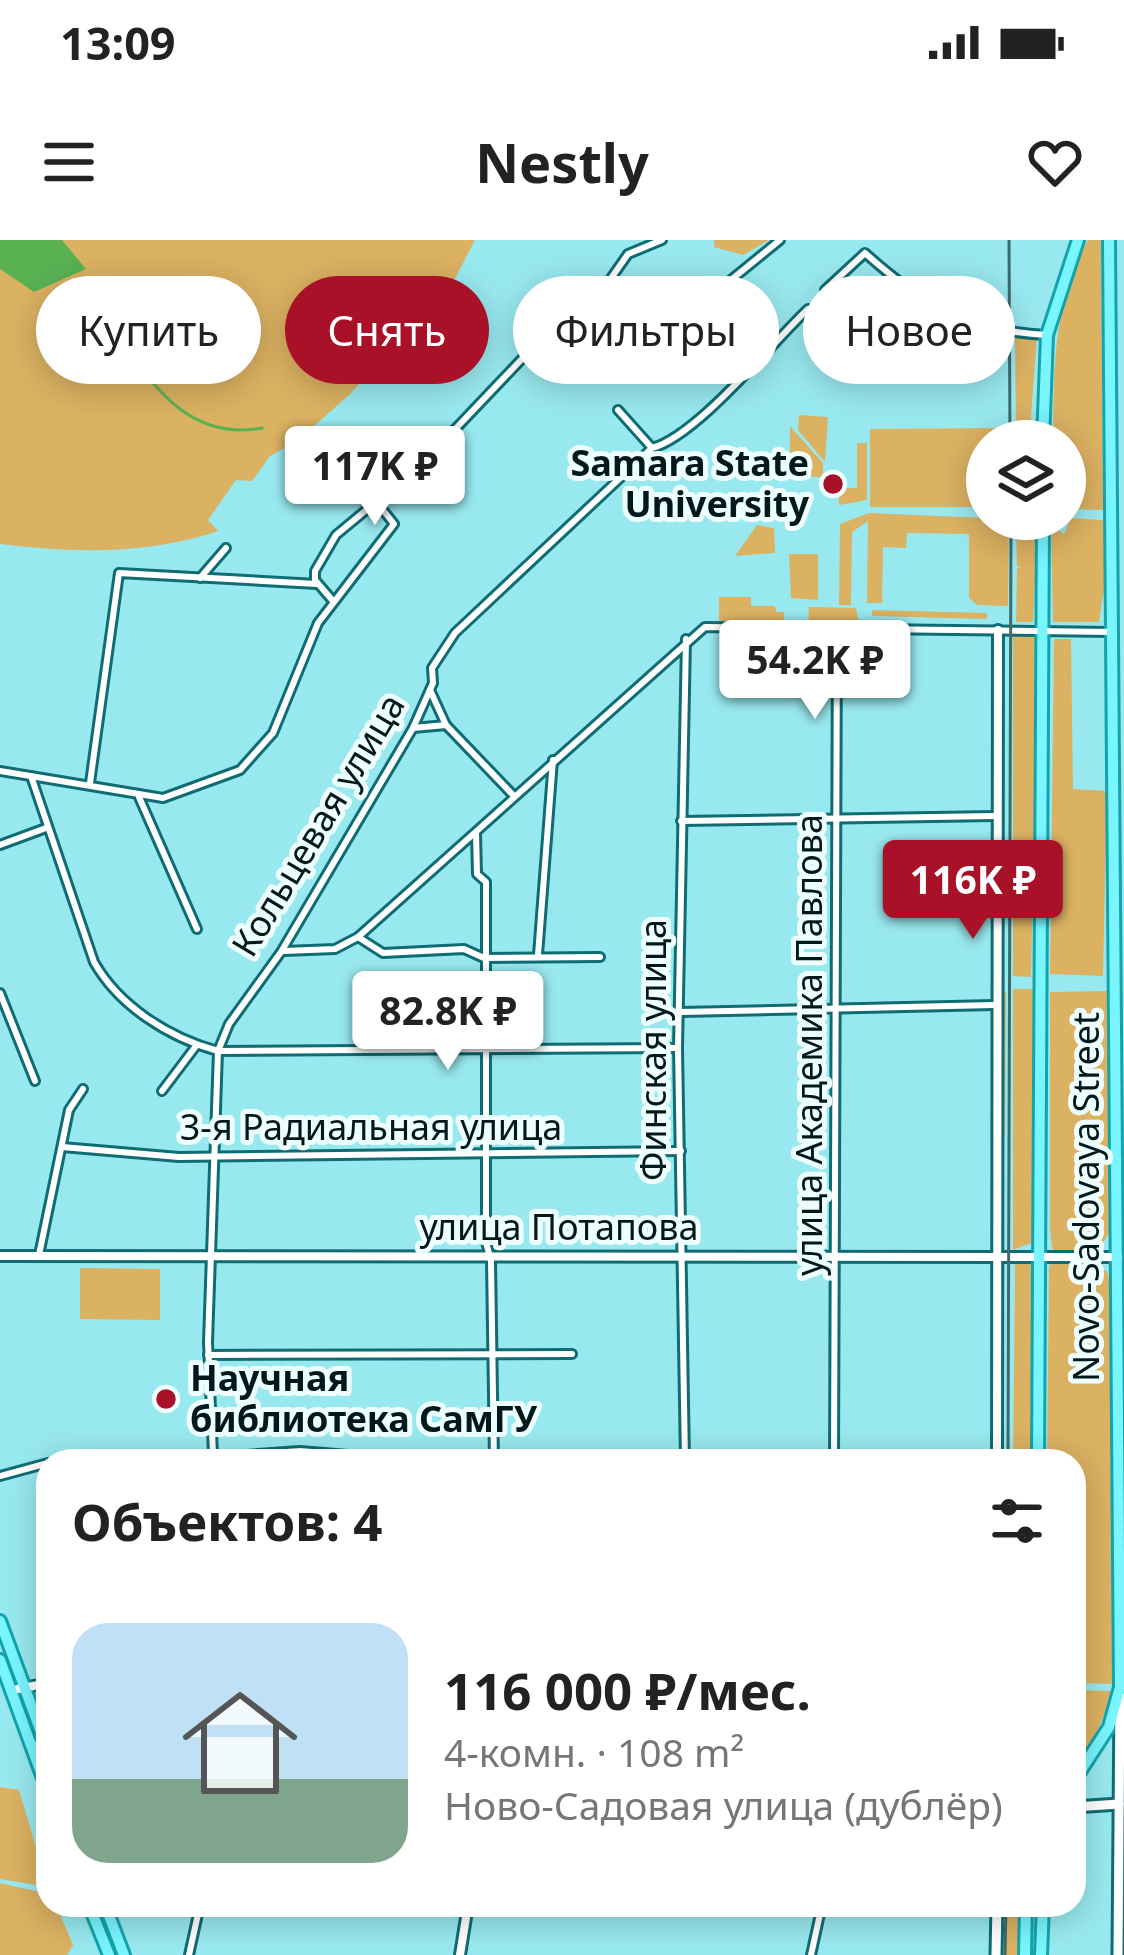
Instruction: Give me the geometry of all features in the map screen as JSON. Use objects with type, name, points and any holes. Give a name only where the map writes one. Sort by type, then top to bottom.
[{"type":"main road","points":[[1043,420],[1047,334],[1066,270],[1081,240]]},
{"type":"main road","name":"Novo-Sadovaya Street","points":[[1086,1763],[1109,1727],[1120,1687],[1122,1617],[1119,832],[1113,632],[1118,548],[1109,241]]},
{"type":"main road","name":"Novo-Sadovaya Street","points":[[1038,1449],[1043,540]]},
{"type":"main road","points":[[0,1621],[36,1735]]},
{"type":"main road","points":[[0,1641],[36,1723]]},
{"type":"main road","points":[[0,1660],[36,1759]]},
{"type":"main road","points":[[1118,1955],[1120,1687]]},
{"type":"main road","points":[[1086,1806],[1122,1804]]},
{"type":"main road","points":[[102,1917],[116,1955]]},
{"type":"main road","points":[[996,1955],[997,1917]]},
{"type":"main road","points":[[1024,1955],[1026,1917]]},
{"type":"main road","points":[[1041,1955],[1043,1917]]},
{"type":"street","points":[[333,601],[318,584],[315,572],[326,548],[375,500],[423,463],[576,302],[607,284],[628,254],[662,240]]},
{"type":"street","points":[[735,276],[779,240]]},
{"type":"street","points":[[840,276],[865,253],[895,276]]},
{"type":"street","name":"Кольцевая улица","points":[[213,1449],[208,1355],[214,1155],[218,1051],[229,1024],[280,952],[413,728],[430,690],[432,668],[455,633],[652,448],[672,441],[719,399],[803,314]]},
{"type":"street","points":[[1015,333],[1047,334]]},
{"type":"street","points":[[618,410],[652,448]]},
{"type":"street","points":[[0,770],[139,796],[187,793],[240,770],[258,756],[333,601],[394,524],[375,500]]},
{"type":"street","points":[[200,578],[226,548]]},
{"type":"street","points":[[89,783],[119,573],[318,584]]},
{"type":"street","points":[[280,952],[335,950],[358,937],[686,638],[721,624],[1113,632]]},
{"type":"street","name":"улица Академика Павлова","points":[[835,1449],[837,628]]},
{"type":"street","points":[[997,1449],[998,630]]},
{"type":"street","name":"Финская улица","points":[[686,638],[678,1048],[686,1449]]},
{"type":"street","points":[[430,690],[446,725],[514,796]]},
{"type":"street","points":[[413,728],[446,725]]},
{"type":"street","points":[[538,956],[554,760]]},
{"type":"street","points":[[31,776],[94,962],[110,988],[134,1010],[196,1045],[218,1051],[487,1053],[678,1048]]},
{"type":"street","points":[[139,796],[197,929]]},
{"type":"street","points":[[681,821],[995,816]]},
{"type":"street","points":[[0,845],[46,828]]},
{"type":"street","points":[[476,831],[477,874],[486,882],[486,1155],[494,1449]]},
{"type":"street","points":[[358,937],[382,953],[464,949],[484,958],[600,956]]},
{"type":"street","points":[[0,993],[35,1081]]},
{"type":"street","points":[[680,1012],[994,1005]]},
{"type":"street","points":[[162,1090],[196,1045]]},
{"type":"street","points":[[39,1256],[69,1110],[83,1089]]},
{"type":"street","name":"3-я Радиальная улица","points":[[62,1148],[214,1155],[681,1151]]},
{"type":"street","name":"улица Потапова","points":[[0,1256],[995,1253],[1118,1257]]},
{"type":"street","points":[[208,1355],[572,1354]]},
{"type":"street","points":[[0,1476],[36,1466]]},
{"type":"street","points":[[21,1689],[36,1686]]},
{"type":"street","points":[[189,1955],[197,1917]]},
{"type":"street","points":[[460,1955],[466,1917]]},
{"type":"street","points":[[811,1955],[819,1917]]},
{"type":"shaded area","points":[[0,240],[475,240],[456,276],[285,276],[285,384],[359,384],[297,441],[270,456],[252,481],[236,480],[208,520],[218,531],[137,548],[0,544]]},
{"type":"shaded area","points":[[0,240],[62,240],[86,269],[70,276],[36,276],[34,292],[0,269]]},
{"type":"shaded area","points":[[714,240],[769,240],[743,255],[714,247]]},
{"type":"shaded area","points":[[1088,240],[1101,240],[1103,510],[1086,510],[1086,420],[1054,420],[1061,313]]},
{"type":"shaded area","points":[[1015,336],[1037,336],[1032,420],[1016,420]]},
{"type":"shaded area","points":[[799,415],[828,417],[825,462],[798,430]]},
{"type":"shaded area","points":[[790,426],[823,463],[823,477],[790,477]]},
{"type":"shaded area","points":[[966,428],[966,507],[870,507],[870,429]]},
{"type":"shaded area","points":[[857,443],[867,443],[867,500],[839,505],[839,488],[857,488]]},
{"type":"shaded area","points":[[869,513],[966,517],[966,534],[907,533],[906,548],[883,547],[882,603],[867,603],[868,521],[852,532],[851,605],[839,605],[840,524]]},
{"type":"shaded area","points":[[1086,519],[1103,520],[1106,576],[1099,622],[1053,622],[1051,540],[1086,540]]},
{"type":"shaded area","points":[[757,525],[774,528],[775,553],[735,556]]},
{"type":"shaded area","points":[[969,540],[1009,540],[1008,606],[977,605],[969,598]]},
{"type":"shaded area","points":[[1016,540],[1037,540],[1033,622],[1016,622],[1017,568],[1022,567],[1017,566]]},
{"type":"shaded area","points":[[789,554],[818,554],[818,600],[791,598]]},
{"type":"shaded area","points":[[719,597],[751,597],[751,606],[775,606],[776,612],[784,612],[784,620],[721,621],[784,625],[719,623]]},
{"type":"shaded area","points":[[809,607],[856,608],[860,628],[808,626]]},
{"type":"shaded area","points":[[872,610],[987,613],[987,619],[872,616]]},
{"type":"shaded area","points":[[1013,630],[1038,638],[1031,977],[1013,976]]},
{"type":"shaded area","points":[[1054,639],[1071,639],[1073,789],[1107,791],[1103,976],[1050,974]]},
{"type":"shaded area","points":[[1013,989],[1037,989],[1034,1242],[1013,1250]]},
{"type":"shaded area","points":[[1109,991],[1111,1229],[1097,1247],[1060,1254],[1052,1248],[1050,1230],[1050,992]]},
{"type":"shaded area","points":[[1006,992],[1005,1137],[1000,1135],[1001,993]]},
{"type":"shaded area","points":[[1027,1259],[1034,1266],[1034,1449],[1013,1449],[1015,1260]]},
{"type":"shaded area","points":[[1070,1259],[1107,1271],[1111,1287],[1114,1684],[1086,1683],[1086,1449],[1047,1449],[1049,1265]]},
{"type":"shaded area","points":[[80,1268],[160,1269],[160,1320],[80,1319]]},
{"type":"shaded area","points":[[1086,1690],[1113,1691],[1086,1749]]},
{"type":"shaded area","points":[[0,1787],[19,1790],[36,1847],[36,1885],[0,1879]]},
{"type":"shaded area","points":[[0,1883],[36,1891],[36,1917],[61,1917],[73,1945],[67,1955],[0,1955]]},
{"type":"shaded area","points":[[1006,1917],[1020,1917],[1018,1955],[1006,1955]]},
{"type":"waterway","points":[[155,384],[192,417],[224,429],[262,428]]},
{"type":"tram line","points":[[1009,240],[1010,420]]},
{"type":"tram line","points":[[1008,1449],[1011,540]]},
{"type":"tram line","points":[[1005,1955],[1006,1917]]},
{"type":"place","name":"Samara State University","points":[[833,484]]},
{"type":"place","name":"Научная библиотека СамГУ","points":[[166,1399]]}]
